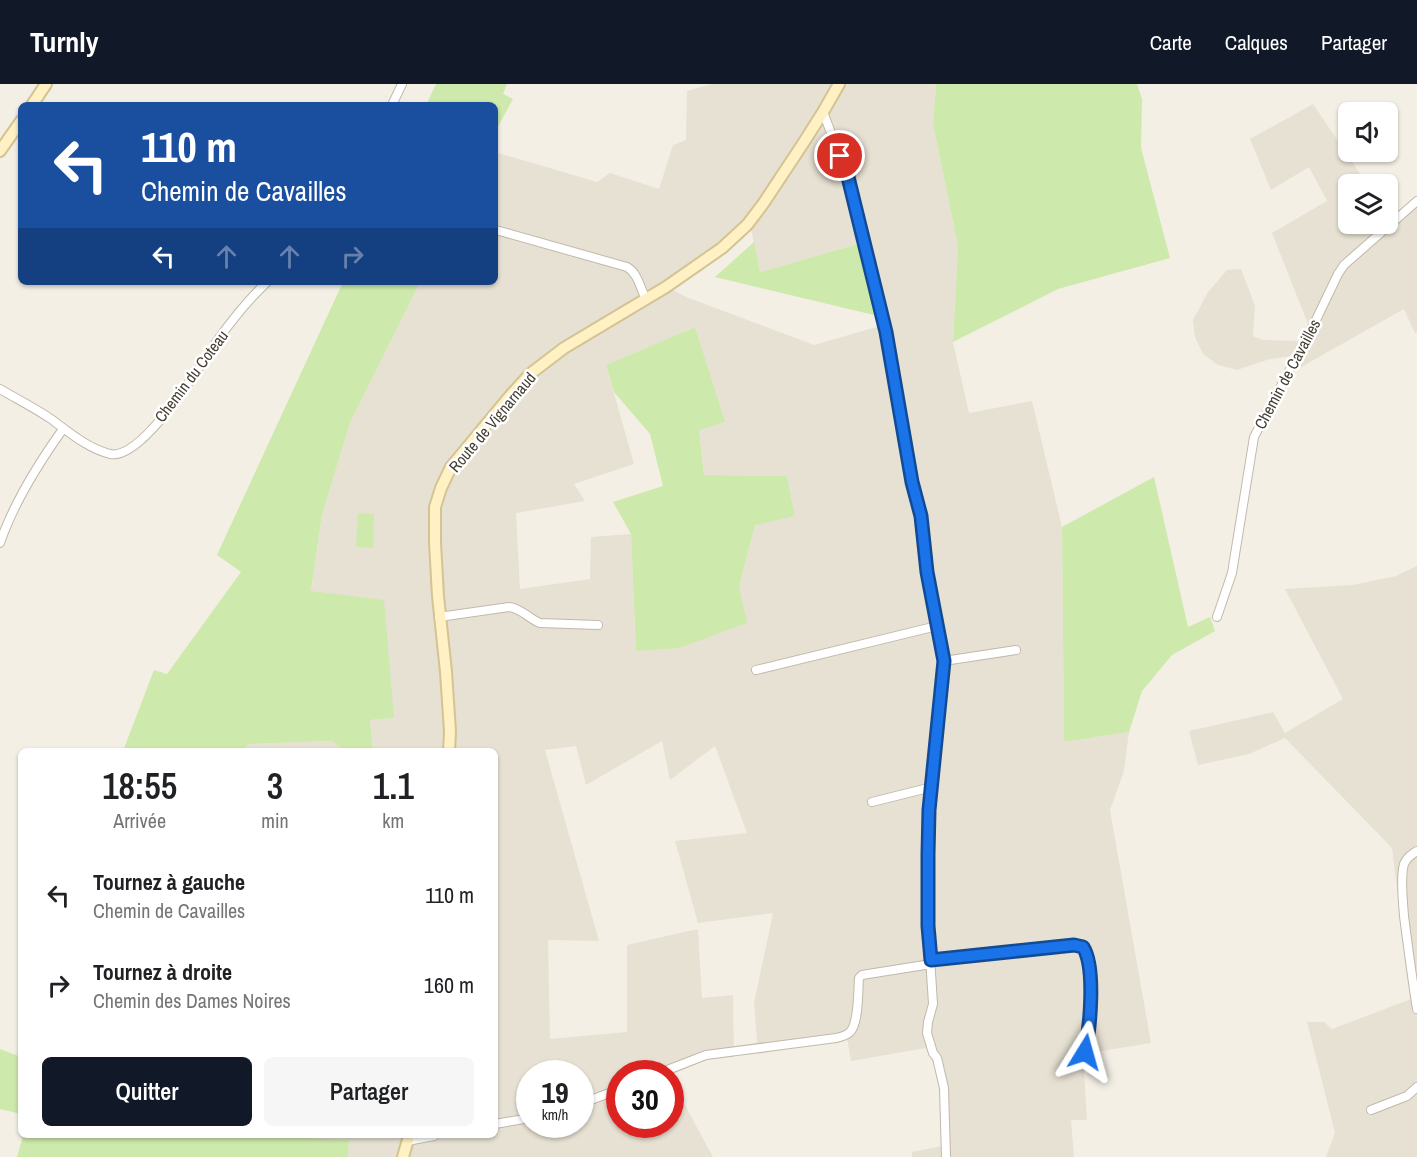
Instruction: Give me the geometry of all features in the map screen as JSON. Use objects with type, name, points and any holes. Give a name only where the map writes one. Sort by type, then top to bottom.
[{"type":"street","points":[[34,102],[46,84]]},
{"type":"street","points":[[393,102],[402,84]]},
{"type":"street","name":"Route de Vignarnaud","points":[[449,748],[446,672],[439,617],[435,507],[451,467],[530,374],[564,348],[666,287],[722,248],[747,225],[824,112],[839,84]]},
{"type":"street","points":[[824,112],[848,177],[886,332],[912,482],[921,516],[927,572],[944,661],[928,854],[928,926],[933,1004],[927,1033],[933,1053],[937,1058],[944,1088],[946,1157]]},
{"type":"street","points":[[0,151],[18,125]]},
{"type":"street","name":"Chemin de Cavailles","points":[[1216,617],[1232,573],[1254,437],[1344,265],[1417,201]]},
{"type":"street","points":[[498,232],[627,267],[635,274],[646,299]]},
{"type":"street","name":"Chemin du Coteau","points":[[63,429],[112,455],[138,442],[172,406],[246,302],[264,285]]},
{"type":"street","points":[[0,388],[63,429],[14,508],[0,543]]},
{"type":"street","points":[[439,617],[509,607],[515,608],[540,623],[598,626]]},
{"type":"street","points":[[756,670],[937,626]]},
{"type":"street","points":[[944,661],[1016,650]]},
{"type":"street","points":[[872,802],[932,787]]},
{"type":"street","points":[[1417,851],[1405,861],[1402,895],[1417,1009]]},
{"type":"street","points":[[684,1064],[706,1055],[844,1036],[854,1027],[859,978],[862,975],[931,962],[1074,945],[1083,947],[1087,954],[1090,979],[1088,1035],[1085,1052]]},
{"type":"street","points":[[1371,1110],[1407,1096],[1417,1087]]},
{"type":"street","points":[[498,1123],[516,1120]]},
{"type":"street","points":[[404,1157],[408,1138]]},
{"type":"shaded area","points":[[712,84],[936,84],[933,124],[958,246],[953,342],[969,413],[1032,401],[1062,527],[1064,742],[1129,732],[1124,771],[1110,810],[1151,1043],[1083,1054],[1087,1120],[1071,1120],[1074,1157],[912,1157],[912,1152],[943,1146],[941,1085],[926,1048],[851,1061],[847,1038],[758,1054],[754,1003],[773,913],[698,923],[675,841],[747,833],[715,746],[670,780],[662,741],[586,785],[576,746],[545,750],[599,941],[548,940],[550,1039],[627,1032],[627,945],[698,929],[702,998],[733,995],[734,1057],[706,1060],[684,1069],[684,1060],[606,1060],[606,1138],[684,1138],[684,1103],[713,1157],[348,1157],[349,1140],[308,1138],[498,1138],[498,748],[373,748],[370,720],[393,718],[311,592],[322,515],[350,423],[419,285],[498,285],[498,153],[597,182],[610,173],[659,189],[673,145],[686,140],[687,91]],"holes":[[[751,229],[760,272],[860,243],[880,326],[814,345],[673,290]],[[695,327],[724,422],[699,429],[704,475],[787,476],[795,515],[755,524],[739,587],[636,651],[631,534],[591,537],[590,579],[520,589],[516,513],[585,501],[574,484],[634,464],[606,365]]]},
{"type":"shaded area","points":[[1313,104],[1338,141],[1338,162],[1352,162],[1360,174],[1338,174],[1338,234],[1398,234],[1398,213],[1416,196],[1417,332],[1415,333],[1404,309],[1280,379],[1292,356],[1270,359],[1237,370],[1218,365],[1203,354],[1195,337],[1193,320],[1208,292],[1227,270],[1241,269],[1255,306],[1253,336],[1263,340],[1299,341],[1308,324],[1272,233],[1327,201],[1309,167],[1271,190],[1250,139]]},
{"type":"shaded area","points":[[1417,566],[1417,1157],[1326,1157],[1335,1133],[1307,1022],[1324,1022],[1332,1029],[1411,999],[1392,848],[1285,738],[1249,754],[1198,765],[1189,731],[1273,712],[1285,733],[1343,699],[1285,589],[1353,585],[1396,576]]},
{"type":"shaded area","points":[[331,741],[342,748],[246,748],[248,744]]},
{"type":"green space","points":[[436,84],[507,84],[503,94],[513,99],[498,126],[498,102],[427,102]]},
{"type":"green space","points":[[936,84],[1137,84],[1142,99],[1141,148],[1170,258],[1058,289],[953,342],[958,246],[933,124]]},
{"type":"green space","points":[[754,242],[760,272],[861,243],[878,316],[715,277]]},
{"type":"green space","points":[[342,285],[419,285],[350,423],[322,515],[311,591],[384,600],[394,718],[370,720],[373,748],[342,748],[331,741],[248,744],[246,748],[124,748],[154,670],[167,674],[241,572],[217,555]]},
{"type":"green space","points":[[695,327],[725,422],[699,430],[704,475],[787,476],[795,516],[755,525],[739,587],[747,623],[679,648],[636,651],[631,534],[613,502],[663,486],[650,434],[614,392],[606,365]]},
{"type":"green space","points":[[1154,477],[1188,627],[1210,617],[1215,631],[1172,655],[1142,691],[1129,732],[1064,742],[1062,527]]},
{"type":"green space","points":[[358,513],[374,514],[373,548],[356,547]]},
{"type":"green space","points":[[0,1049],[18,1056],[18,1113],[0,1109]]},
{"type":"green space","points":[[22,1138],[349,1140],[348,1157],[17,1157]]},
{"type":"route","points":[[840,156],[848,177],[886,332],[912,482],[921,516],[927,572],[944,661],[929,810],[928,926],[931,960],[1074,945],[1083,947],[1087,954],[1090,979],[1088,1035],[1085,1052]]}]
